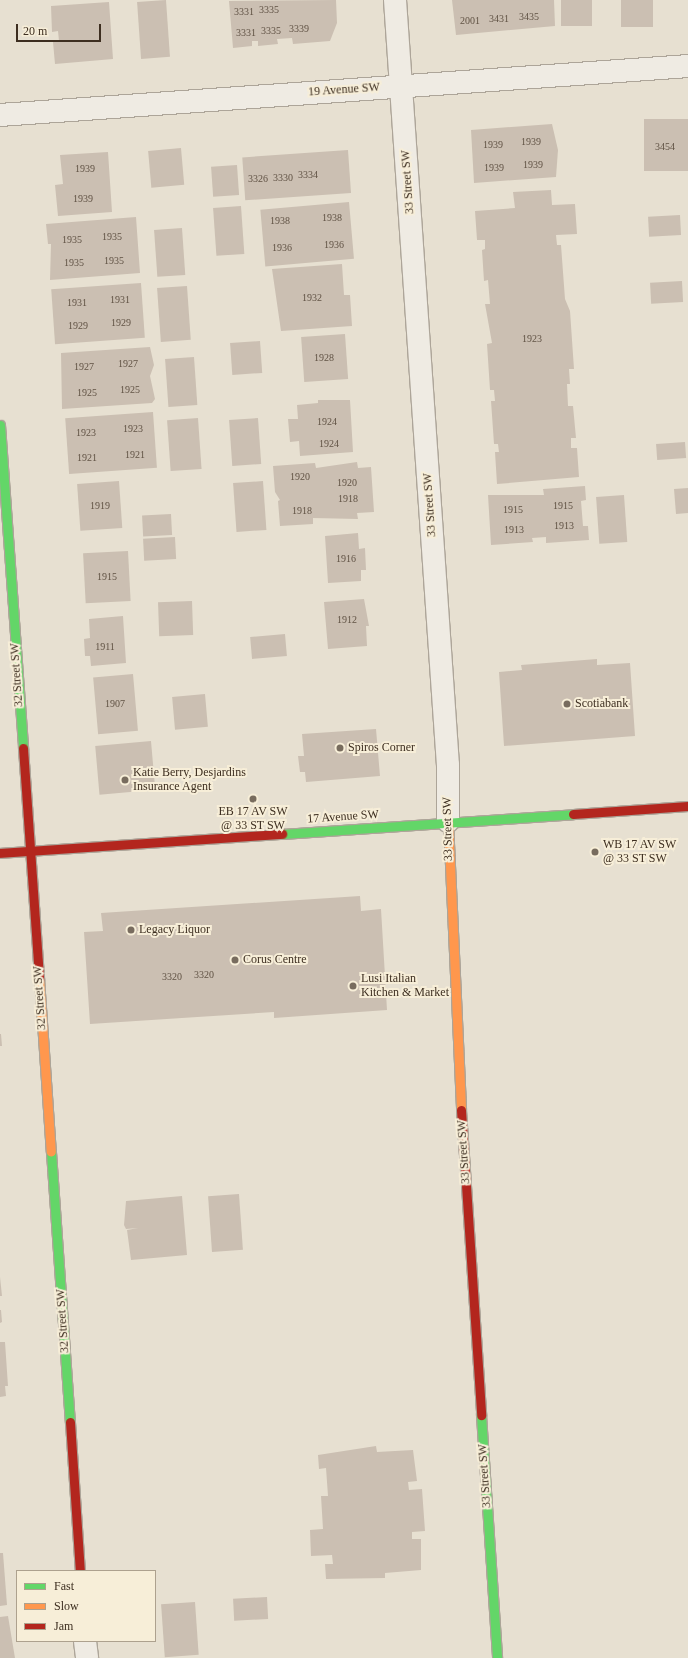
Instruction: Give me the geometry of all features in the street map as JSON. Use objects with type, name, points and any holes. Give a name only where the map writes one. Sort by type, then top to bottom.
[{"type":"street","name":"33 Street SW","points":[[395,0],[448,765],[448,821],[456,1022],[497,1658]]},
{"type":"street","name":"19 Avenue SW","points":[[0,115],[688,66]]},
{"type":"street","name":"32 Street SW","points":[[0,425],[80,1570]]},
{"type":"street","name":"17 Avenue SW","points":[[0,853],[448,821],[688,806]]},
{"type":"street","points":[[85,1642],[86,1658]]},
{"type":"building","points":[[166,0],[170,57],[141,59],[137,2]]},
{"type":"building","points":[[336,0],[337,23],[330,41],[293,44],[292,38],[277,39],[278,44],[258,46],[258,41],[252,41],[252,46],[233,48],[229,1]]},
{"type":"building","points":[[452,0],[554,0],[555,26],[456,35]]},
{"type":"building","points":[[561,0],[592,0],[592,26],[561,26]]},
{"type":"building","points":[[621,0],[653,0],[653,27],[621,27]]},
{"type":"building","points":[[109,2],[113,59],[55,64],[53,42],[59,41],[58,31],[52,32],[51,6]]},
{"type":"building","points":[[644,119],[688,119],[688,171],[644,171]]},
{"type":"building","points":[[552,124],[558,150],[556,177],[474,183],[471,130]]},
{"type":"building","points":[[181,148],[184,185],[151,188],[148,151]]},
{"type":"building","points":[[348,150],[351,193],[245,200],[242,157]]},
{"type":"building","points":[[108,152],[112,212],[58,216],[55,185],[63,184],[60,155]]},
{"type":"building","points":[[237,165],[239,195],[213,197],[211,167]]},
{"type":"building","points":[[551,190],[552,205],[575,204],[577,234],[556,235],[557,245],[561,245],[565,299],[570,311],[574,369],[569,369],[570,384],[567,384],[568,406],[573,406],[576,438],[571,438],[571,448],[577,448],[579,477],[497,484],[495,452],[499,452],[498,444],[494,444],[491,401],[495,401],[494,390],[490,390],[487,344],[492,343],[485,304],[490,304],[488,280],[484,281],[482,250],[485,249],[485,240],[477,240],[475,211],[515,208],[513,192]]},
{"type":"building","points":[[349,202],[354,259],[265,267],[260,210]]},
{"type":"building","points":[[241,206],[244,254],[216,256],[213,208]]},
{"type":"building","points":[[680,215],[681,235],[649,237],[648,217]]},
{"type":"building","points":[[136,217],[140,273],[50,280],[51,244],[48,244],[46,224]]},
{"type":"building","points":[[182,228],[185,275],[157,277],[154,230]]},
{"type":"building","points":[[342,264],[344,295],[350,295],[352,326],[281,331],[272,269]]},
{"type":"building","points":[[682,281],[683,302],[651,304],[650,283]]},
{"type":"building","points":[[141,283],[145,338],[55,344],[51,289]]},
{"type":"building","points":[[187,286],[191,340],[161,342],[157,288]]},
{"type":"building","points":[[345,334],[348,379],[304,382],[301,337]]},
{"type":"building","points":[[260,341],[262,373],[232,375],[230,343]]},
{"type":"building","points":[[150,347],[154,365],[150,376],[155,399],[152,403],[62,409],[61,353]]},
{"type":"building","points":[[194,357],[197,405],[168,407],[165,359]]},
{"type":"building","points":[[318,400],[350,400],[353,452],[300,456],[299,441],[290,442],[288,419],[298,419],[297,405],[318,403]]},
{"type":"building","points":[[153,412],[157,468],[69,474],[65,418]]},
{"type":"building","points":[[198,418],[202,469],[171,471],[167,420]]},
{"type":"building","points":[[258,418],[261,464],[232,466],[229,420]]},
{"type":"building","points":[[685,442],[686,458],[657,460],[656,444]]},
{"type":"building","points":[[357,462],[358,468],[371,467],[374,512],[357,513],[358,519],[313,518],[313,524],[280,526],[278,501],[280,500],[275,492],[273,466],[315,463],[316,468]]},
{"type":"building","points":[[119,481],[122,528],[80,531],[77,484]]},
{"type":"building","points":[[263,481],[266,530],[236,532],[233,483]]},
{"type":"building","points":[[585,486],[586,500],[581,501],[583,526],[588,526],[589,540],[546,543],[546,537],[532,538],[533,542],[491,545],[488,495],[544,495],[543,489]]},
{"type":"building","points":[[688,488],[688,513],[676,514],[674,489]]},
{"type":"building","points":[[624,495],[627,542],[599,544],[596,497]]},
{"type":"building","points":[[171,514],[172,535],[143,536],[142,516]]},
{"type":"building","points":[[358,533],[359,549],[365,548],[366,570],[361,570],[361,581],[328,583],[325,536]]},
{"type":"building","points":[[175,537],[176,559],[144,561],[143,539]]},
{"type":"building","points":[[128,551],[131,601],[86,603],[83,553]]},
{"type":"building","points":[[364,599],[369,626],[366,626],[367,646],[328,649],[324,602]]},
{"type":"building","points":[[192,601],[193,635],[159,636],[158,602]]},
{"type":"building","points":[[123,616],[126,663],[91,666],[90,656],[85,656],[84,639],[90,638],[89,619]]},
{"type":"building","points":[[285,634],[287,656],[252,659],[250,637]]},
{"type":"building","name":"Scotiabank","points":[[597,659],[597,665],[630,663],[635,736],[504,746],[499,672],[522,670],[521,665]]},
{"type":"building","points":[[133,674],[138,731],[98,734],[93,677]]},
{"type":"building","points":[[205,694],[208,727],[175,730],[172,697]]},
{"type":"building","name":"Spiros Corner","points":[[376,729],[380,776],[306,782],[305,772],[300,772],[298,756],[304,756],[302,734]]},
{"type":"building","points":[[151,741],[155,790],[99,795],[95,746]]},
{"type":"building","name":"Corus Centre","points":[[360,896],[361,911],[381,909],[387,1010],[274,1018],[274,1012],[90,1024],[84,932],[103,931],[101,913]]},
{"type":"building","points":[[1,1034],[2,1046],[0,1046]]},
{"type":"building","points":[[239,1194],[243,1250],[212,1252],[208,1196]]},
{"type":"building","points":[[182,1196],[187,1255],[131,1260],[127,1230],[138,1228],[126,1229],[124,1225],[126,1201]]},
{"type":"building","points":[[0,1277],[2,1296],[0,1296]]},
{"type":"building","points":[[0,1310],[2,1322],[0,1323]]},
{"type":"building","points":[[0,1342],[5,1342],[8,1386],[5,1386],[6,1396],[0,1397]]},
{"type":"building","points":[[376,1446],[377,1452],[413,1450],[417,1481],[408,1482],[409,1490],[422,1489],[425,1531],[412,1532],[412,1539],[421,1539],[421,1570],[385,1573],[385,1578],[326,1579],[325,1564],[333,1564],[332,1555],[311,1556],[310,1530],[323,1529],[321,1496],[328,1496],[326,1468],[319,1469],[318,1455]]},
{"type":"building","points":[[0,1553],[3,1553],[7,1605],[0,1606]]},
{"type":"building","points":[[267,1597],[268,1619],[234,1621],[233,1599]]},
{"type":"building","points":[[195,1602],[199,1655],[165,1657],[161,1604]]},
{"type":"building","points":[[8,1616],[15,1658],[0,1658],[0,1617]]},
{"type":"traffic: fast","points":[[0,425],[23,748]]},
{"type":"traffic: fast","points":[[282,834],[573,814]]},
{"type":"traffic: fast","points":[[51,1152],[70,1422]]},
{"type":"traffic: fast","points":[[481,1415],[497,1658]]},
{"type":"traffic: slow","points":[[448,821],[461,1110]]},
{"type":"traffic: slow","points":[[39,978],[51,1152]]},
{"type":"traffic: jam","points":[[23,748],[39,978]]},
{"type":"traffic: jam","points":[[573,814],[688,806]]},
{"type":"traffic: jam","points":[[0,853],[282,834]]},
{"type":"traffic: jam","points":[[461,1110],[481,1415]]},
{"type":"traffic: jam","points":[[70,1422],[80,1570]]},
{"type":"place","name":"Scotiabank","points":[[567,704]]},
{"type":"place","name":"Spiros Corner","points":[[340,748]]},
{"type":"place","name":"Katie Berry, Desjardins Insurance Agent","points":[[125,780]]},
{"type":"place","name":"EB 17 AV SW @ 33 ST SW","points":[[253,799]]},
{"type":"place","name":"WB 17 AV SW @ 33 ST SW","points":[[595,852]]},
{"type":"place","name":"Legacy Liquor","points":[[131,930]]},
{"type":"place","name":"Corus Centre","points":[[235,960]]},
{"type":"place","name":"Lusi Italian Kitchen & Market","points":[[353,986]]}]
